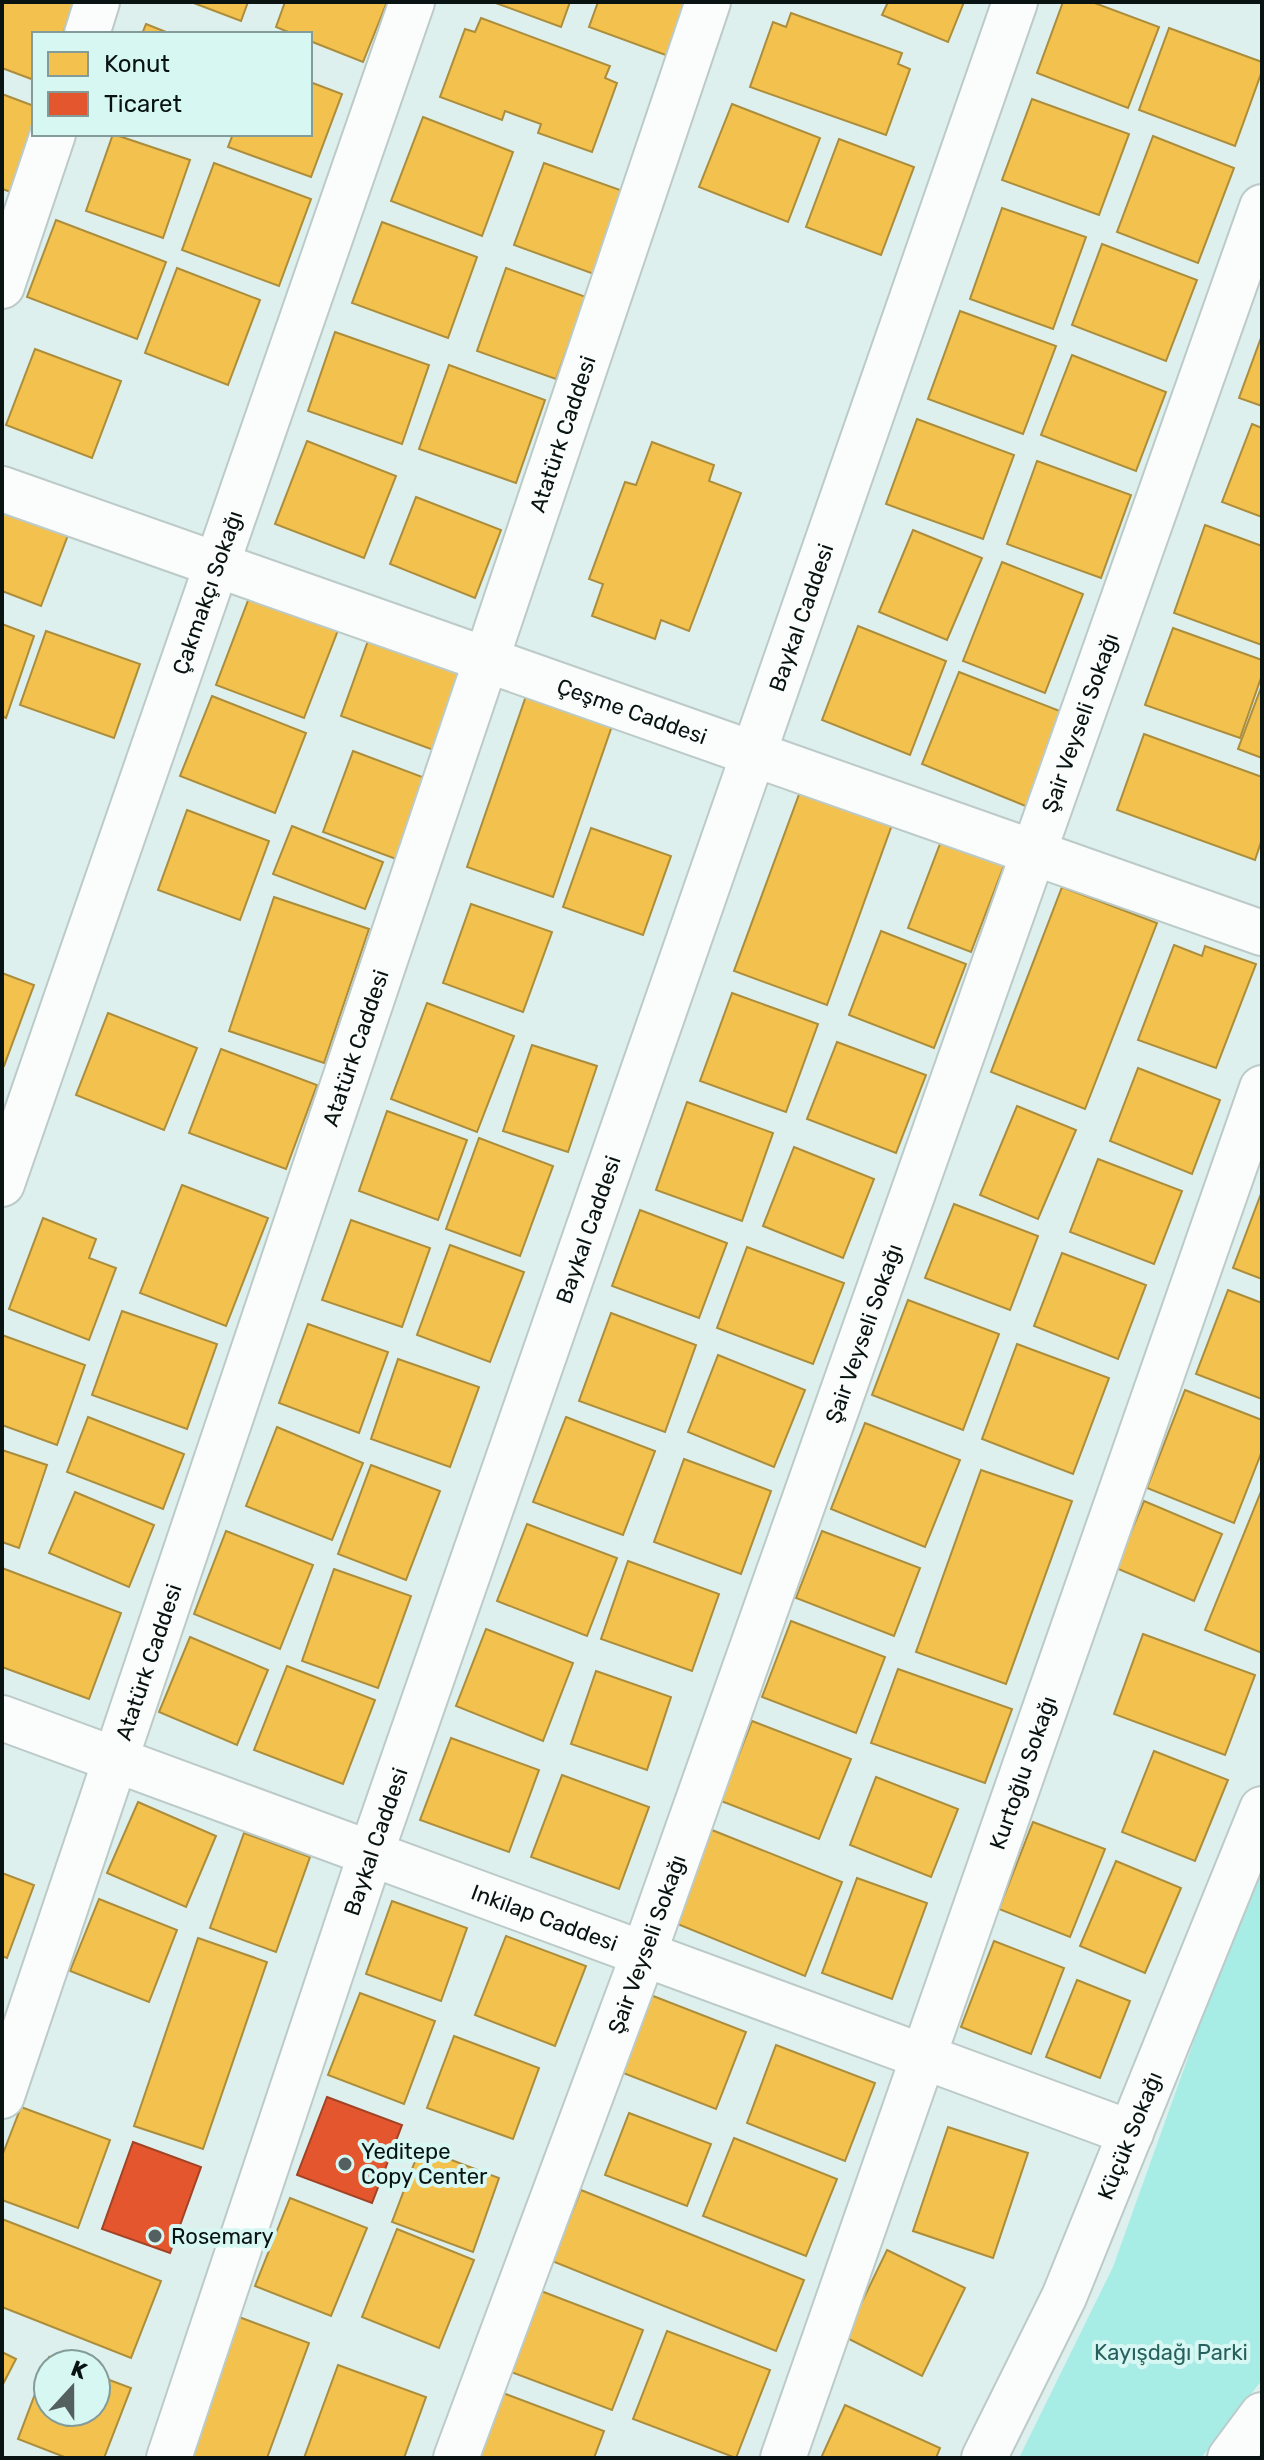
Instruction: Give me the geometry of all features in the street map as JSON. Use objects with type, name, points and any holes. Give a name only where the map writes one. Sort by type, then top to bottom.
[{"type":"street","points":[[88,32],[97,2]]},
{"type":"street","name":"Çakmakçı Sokağı","points":[[2,1184],[412,2]]},
{"type":"street","name":"Atatürk Caddesi","points":[[2,2096],[708,2]]},
{"type":"street","name":"Baykal Caddesi","points":[[169,2458],[371,1853],[1015,2]]},
{"type":"street","points":[[2,286],[52,136]]},
{"type":"street","name":"Şair Veyseli Sokağı","points":[[456,2458],[644,1953],[1262,207]]},
{"type":"street","name":"Çeşme Caddesi","points":[[2,489],[1262,933]]},
{"type":"street","name":"Kurtoğlu Sokağı","points":[[783,2458],[1262,1088]]},
{"type":"street","name":"Inkilap Caddesi","points":[[2,1718],[1131,2133]]},
{"type":"street","name":"Küçük Sokağı","points":[[984,2458],[1064,2297],[1262,1809]]},
{"type":"street","points":[[1230,2458],[1262,2415]]},
{"type":"green space","name":"Kayışdağı Parki","points":[[1262,1872],[1262,2380],[1201,2458],[1019,2458],[1113,2267],[1200,2024]]},
{"type":"building: Konut","points":[[2,2],[74,2],[64,32],[32,32],[32,79],[2,68]]},
{"type":"building: Konut","points":[[191,2],[248,2],[241,21]]},
{"type":"building: Konut","points":[[285,2],[387,2],[363,62],[312,42],[312,32],[288,32],[276,27]]},
{"type":"building: Konut","points":[[493,2],[570,2],[561,27]]},
{"type":"building: Konut","points":[[598,2],[691,2],[671,57],[589,27]]},
{"type":"building: Konut","points":[[888,2],[964,2],[948,42],[882,15]]},
{"type":"building: Konut","points":[[1063,2],[1092,2],[1159,27],[1128,108],[1037,73]]},
{"type":"building: Konut","points":[[791,13],[902,53],[898,64],[910,69],[886,135],[750,87],[773,22],[786,27]]},
{"type":"building: Konut","points":[[481,18],[610,66],[605,78],[617,83],[592,152],[538,133],[541,124],[505,111],[502,120],[440,97],[465,29],[475,32]]},
{"type":"building: Konut","points":[[146,24],[166,32],[143,32]]},
{"type":"building: Konut","points":[[1169,28],[1262,62],[1262,71],[1235,146],[1139,110]]},
{"type":"building: Konut","points":[[312,83],[342,94],[311,177],[228,147],[232,136],[312,136]]},
{"type":"building: Konut","points":[[2,94],[32,105],[32,134],[11,192],[2,189]]},
{"type":"building: Konut","points":[[1032,99],[1129,134],[1099,215],[1002,180]]},
{"type":"building: Konut","points":[[732,104],[820,138],[788,222],[699,187]]},
{"type":"building: Konut","points":[[423,117],[513,152],[482,236],[391,201]]},
{"type":"building: Konut","points":[[112,136],[190,160],[163,238],[86,211]]},
{"type":"building: Konut","points":[[1153,136],[1234,168],[1198,263],[1117,232]]},
{"type":"building: Konut","points":[[839,139],[914,167],[881,255],[806,227]]},
{"type":"building: Konut","points":[[214,163],[311,199],[279,286],[182,250]]},
{"type":"building: Konut","points":[[544,163],[623,191],[594,274],[514,245]]},
{"type":"building: Konut","points":[[1002,208],[1086,237],[1053,329],[970,299]]},
{"type":"building: Konut","points":[[56,220],[166,262],[137,339],[27,297]]},
{"type":"building: Konut","points":[[382,222],[477,257],[448,338],[352,303]]},
{"type":"building: Konut","points":[[1102,244],[1197,280],[1166,361],[1072,325]]},
{"type":"building: Konut","points":[[177,268],[260,300],[228,385],[145,353]]},
{"type":"building: Konut","points":[[506,268],[586,297],[556,379],[477,351]]},
{"type":"building: Konut","points":[[960,311],[1056,346],[1023,434],[928,399]]},
{"type":"building: Konut","points":[[335,332],[429,365],[402,444],[308,411]]},
{"type":"building: Konut","points":[[1262,335],[1262,406],[1239,398]]},
{"type":"building: Konut","points":[[35,349],[121,381],[92,458],[6,425]]},
{"type":"building: Konut","points":[[1072,355],[1166,392],[1136,471],[1041,435]]},
{"type":"building: Konut","points":[[449,365],[545,400],[516,483],[419,449]]},
{"type":"building: Konut","points":[[917,419],[1014,455],[983,539],[886,504]]},
{"type":"building: Konut","points":[[1252,424],[1262,428],[1262,517],[1222,502]]},
{"type":"building: Konut","points":[[307,441],[396,476],[364,558],[275,524]]},
{"type":"building: Konut","points":[[652,442],[714,465],[709,481],[741,493],[689,631],[661,620],[655,639],[592,616],[603,584],[589,579],[625,482],[636,485]]},
{"type":"building: Konut","points":[[1037,461],[1131,495],[1101,578],[1007,544]]},
{"type":"building: Konut","points":[[416,497],[501,530],[475,598],[390,564]]},
{"type":"building: Konut","points":[[2,510],[68,535],[41,606],[2,591]]},
{"type":"building: Konut","points":[[1205,525],[1262,546],[1262,645],[1174,613]]},
{"type":"building: Konut","points":[[913,530],[982,558],[947,640],[879,612]]},
{"type":"building: Konut","points":[[1002,562],[1083,594],[1045,693],[963,661]]},
{"type":"building: Konut","points":[[252,590],[340,625],[304,718],[216,685]]},
{"type":"building: Konut","points":[[2,624],[34,636],[6,718],[2,716]]},
{"type":"building: Konut","points":[[858,626],[946,661],[910,755],[822,720]]},
{"type":"building: Konut","points":[[1173,628],[1262,660],[1262,675],[1240,738],[1145,705]]},
{"type":"building: Konut","points":[[46,631],[140,664],[114,738],[20,705]]},
{"type":"building: Konut","points":[[369,638],[468,674],[439,752],[341,716]]},
{"type":"building: Konut","points":[[959,672],[1065,713],[1028,807],[922,764]]},
{"type":"building: Konut","points":[[1262,685],[1262,758],[1238,749]]},
{"type":"building: Konut","points":[[527,693],[613,723],[553,897],[467,867]]},
{"type":"building: Konut","points":[[212,696],[306,733],[275,813],[180,776]]},
{"type":"building: Konut","points":[[1144,734],[1262,777],[1262,839],[1255,860],[1117,810]]},
{"type":"building: Konut","points":[[353,751],[425,778],[396,859],[323,832]]},
{"type":"building: Konut","points":[[801,789],[893,822],[827,1005],[734,971]]},
{"type":"building: Konut","points":[[187,810],[269,841],[240,920],[158,890]]},
{"type":"building: Konut","points":[[292,826],[383,862],[365,909],[273,874]]},
{"type":"building: Konut","points":[[591,828],[671,856],[643,935],[563,907]]},
{"type":"building: Konut","points":[[943,836],[1006,860],[971,952],[908,928]]},
{"type":"building: Konut","points":[[1062,887],[1157,923],[1085,1109],[991,1072]]},
{"type":"building: Konut","points":[[274,897],[369,929],[324,1063],[229,1031]]},
{"type":"building: Konut","points":[[471,904],[552,932],[523,1012],[443,983]]},
{"type":"building: Konut","points":[[881,931],[966,964],[934,1048],[849,1015]]},
{"type":"building: Konut","points":[[1174,945],[1202,956],[1205,946],[1256,964],[1216,1068],[1138,1040]]},
{"type":"building: Konut","points":[[2,973],[34,985],[4,1066],[2,1066]]},
{"type":"building: Konut","points":[[732,993],[818,1024],[786,1112],[700,1081]]},
{"type":"building: Konut","points":[[427,1003],[514,1036],[477,1132],[391,1099]]},
{"type":"building: Konut","points":[[108,1013],[197,1048],[164,1130],[76,1095]]},
{"type":"building: Konut","points":[[837,1042],[926,1075],[896,1153],[807,1119]]},
{"type":"building: Konut","points":[[532,1045],[597,1066],[568,1152],[503,1131]]},
{"type":"building: Konut","points":[[221,1049],[317,1085],[286,1169],[189,1133]]},
{"type":"building: Konut","points":[[1138,1068],[1220,1100],[1192,1174],[1110,1141]]},
{"type":"building: Konut","points":[[687,1102],[773,1133],[742,1221],[656,1190]]},
{"type":"building: Konut","points":[[1017,1106],[1076,1130],[1038,1219],[980,1195]]},
{"type":"building: Konut","points":[[387,1111],[467,1140],[438,1220],[359,1191]]},
{"type":"building: Konut","points":[[479,1138],[553,1166],[520,1256],[446,1229]]},
{"type":"building: Konut","points":[[794,1147],[874,1179],[843,1258],[763,1226]]},
{"type":"building: Konut","points":[[1098,1159],[1182,1191],[1154,1264],[1070,1232]]},
{"type":"building: Konut","points":[[182,1185],[268,1218],[226,1326],[140,1293]]},
{"type":"building: Konut","points":[[1262,1191],[1262,1279],[1233,1268]]},
{"type":"building: Konut","points":[[954,1204],[1038,1236],[1010,1310],[925,1278]]},
{"type":"building: Konut","points":[[640,1210],[727,1243],[699,1318],[612,1286]]},
{"type":"building: Konut","points":[[43,1218],[96,1239],[89,1258],[116,1268],[89,1340],[9,1309]]},
{"type":"building: Konut","points":[[351,1220],[430,1248],[402,1327],[322,1300]]},
{"type":"building: Konut","points":[[450,1245],[524,1272],[490,1362],[417,1335]]},
{"type":"building: Konut","points":[[747,1247],[844,1283],[813,1364],[717,1328]]},
{"type":"building: Konut","points":[[1062,1253],[1146,1285],[1118,1359],[1034,1326]]},
{"type":"building: Konut","points":[[1228,1290],[1262,1303],[1262,1399],[1196,1374]]},
{"type":"building: Konut","points":[[908,1300],[999,1334],[963,1430],[872,1395]]},
{"type":"building: Konut","points":[[122,1311],[217,1344],[187,1429],[92,1395]]},
{"type":"building: Konut","points":[[611,1313],[696,1345],[665,1432],[579,1401]]},
{"type":"building: Konut","points":[[308,1324],[388,1352],[359,1433],[279,1403]]},
{"type":"building: Konut","points":[[2,1335],[85,1365],[57,1445],[2,1425]]},
{"type":"building: Konut","points":[[1017,1344],[1109,1378],[1073,1474],[982,1439]]},
{"type":"building: Konut","points":[[718,1355],[805,1390],[774,1467],[688,1432]]},
{"type":"building: Konut","points":[[398,1359],[479,1387],[450,1467],[371,1439]]},
{"type":"building: Konut","points":[[1185,1390],[1262,1420],[1262,1451],[1234,1523],[1147,1488]]},
{"type":"building: Konut","points":[[88,1417],[184,1454],[163,1509],[67,1472]]},
{"type":"building: Konut","points":[[566,1417],[655,1451],[623,1535],[533,1502]]},
{"type":"building: Konut","points":[[865,1423],[960,1460],[925,1547],[831,1509]]},
{"type":"building: Konut","points":[[277,1427],[363,1463],[332,1540],[246,1506]]},
{"type":"building: Konut","points":[[2,1450],[47,1465],[19,1548],[2,1542]]},
{"type":"building: Konut","points":[[684,1459],[771,1491],[741,1574],[654,1542]]},
{"type":"building: Konut","points":[[371,1465],[440,1491],[406,1580],[338,1554]]},
{"type":"building: Konut","points":[[981,1470],[1072,1501],[1006,1684],[916,1652]]},
{"type":"building: Konut","points":[[1262,1489],[1262,1653],[1205,1630]]},
{"type":"building: Konut","points":[[75,1492],[154,1525],[129,1587],[49,1553]]},
{"type":"building: Konut","points":[[1144,1501],[1222,1534],[1194,1601],[1116,1568]]},
{"type":"building: Konut","points":[[527,1524],[617,1558],[587,1636],[497,1601]]},
{"type":"building: Konut","points":[[226,1531],[313,1565],[280,1649],[194,1614]]},
{"type":"building: Konut","points":[[822,1531],[920,1568],[894,1636],[796,1598]]},
{"type":"building: Konut","points":[[628,1561],[719,1594],[692,1671],[601,1639]]},
{"type":"building: Konut","points":[[2,1568],[121,1613],[89,1699],[2,1667]]},
{"type":"building: Konut","points":[[334,1569],[411,1596],[378,1688],[302,1661]]},
{"type":"building: Konut","points":[[791,1621],[885,1657],[856,1733],[762,1697]]},
{"type":"building: Konut","points":[[486,1629],[573,1663],[543,1741],[456,1706]]},
{"type":"building: Konut","points":[[1143,1634],[1255,1675],[1225,1755],[1114,1714]]},
{"type":"building: Konut","points":[[190,1637],[268,1670],[237,1745],[159,1712]]},
{"type":"building: Konut","points":[[287,1666],[375,1700],[343,1784],[254,1750]]},
{"type":"building: Konut","points":[[898,1669],[1012,1709],[985,1783],[871,1743]]},
{"type":"building: Konut","points":[[596,1671],[671,1697],[647,1770],[571,1744]]},
{"type":"building: Konut","points":[[752,1721],[851,1759],[819,1839],[721,1801]]},
{"type":"building: Konut","points":[[451,1738],[539,1770],[509,1852],[420,1820]]},
{"type":"building: Konut","points":[[1154,1751],[1228,1780],[1195,1861],[1122,1832]]},
{"type":"building: Konut","points":[[562,1775],[649,1807],[619,1889],[531,1857]]},
{"type":"building: Konut","points":[[876,1777],[958,1809],[931,1877],[850,1845]]},
{"type":"building: Konut","points":[[138,1802],[216,1836],[186,1907],[107,1873]]},
{"type":"building: Konut","points":[[1033,1822],[1105,1849],[1070,1937],[999,1909]]},
{"type":"building: Konut","points":[[712,1830],[842,1882],[805,1976],[675,1923]]},
{"type":"building: Konut","points":[[244,1833],[310,1857],[276,1952],[210,1928]]},
{"type":"building: Konut","points":[[1116,1861],[1181,1888],[1145,1973],[1080,1946]]},
{"type":"building: Konut","points":[[2,1873],[34,1885],[7,1958],[2,1956]]},
{"type":"building: Konut","points":[[857,1878],[927,1903],[892,1999],[822,1973]]},
{"type":"building: Konut","points":[[99,1899],[177,1930],[149,2002],[70,1971]]},
{"type":"building: Konut","points":[[392,1901],[467,1928],[441,2001],[366,1974]]},
{"type":"building: Konut","points":[[506,1936],[586,1966],[555,2046],[475,2015]]},
{"type":"building: Konut","points":[[198,1938],[267,1962],[203,2149],[134,2126]]},
{"type":"building: Konut","points":[[994,1941],[1064,1968],[1031,2054],[961,2027]]},
{"type":"building: Konut","points":[[1077,1980],[1130,2001],[1100,2078],[1046,2057]]},
{"type":"building: Konut","points":[[360,1993],[435,2021],[404,2104],[328,2075]]},
{"type":"building: Konut","points":[[648,1994],[746,2032],[716,2109],[618,2071]]},
{"type":"building: Konut","points":[[454,2036],[539,2068],[513,2139],[427,2108]]},
{"type":"building: Konut","points":[[776,2045],[875,2083],[845,2161],[747,2123]]},
{"type":"building: Konut","points":[[21,2107],[110,2140],[78,2228],[2,2200],[2,2156]]},
{"type":"building: Konut","points":[[629,2113],[711,2144],[687,2206],[605,2175]]},
{"type":"building: Konut","points":[[948,2127],[1028,2153],[993,2258],[913,2231]]},
{"type":"building: Konut","points":[[734,2138],[837,2179],[806,2256],[703,2216]]},
{"type":"building: Konut","points":[[420,2148],[499,2178],[473,2252],[392,2222]]},
{"type":"building: Konut","points":[[581,2190],[804,2280],[776,2351],[552,2261]]},
{"type":"building: Konut","points":[[290,2198],[367,2228],[331,2316],[255,2286]]},
{"type":"building: Konut","points":[[2,2219],[161,2281],[131,2358],[2,2307]]},
{"type":"building: Konut","points":[[397,2229],[474,2260],[439,2348],[362,2317]]},
{"type":"building: Konut","points":[[887,2250],[965,2288],[922,2376],[845,2337]]},
{"type":"building: Konut","points":[[541,2291],[643,2330],[612,2410],[511,2372]]},
{"type":"building: Konut","points":[[239,2317],[309,2343],[267,2458],[188,2458]]},
{"type":"building: Konut","points":[[667,2331],[770,2370],[736,2458],[633,2419]]},
{"type":"building: Konut","points":[[2,2352],[16,2359],[2,2386]]},
{"type":"building: Konut","points":[[338,2365],[426,2397],[404,2458],[304,2458]]},
{"type":"building: Konut","points":[[112,2381],[131,2388],[104,2458],[67,2458],[18,2439],[32,2402],[32,2428],[112,2428]]},
{"type":"building: Konut","points":[[503,2393],[604,2431],[594,2458],[479,2458]]},
{"type":"building: Konut","points":[[845,2405],[940,2448],[936,2458],[821,2458]]},
{"type":"building: Ticaret","points":[[327,2097],[402,2125],[372,2203],[297,2175]]},
{"type":"building: Ticaret","points":[[133,2142],[201,2167],[170,2253],[102,2229]]},
{"type":"place","name":"Yeditepe Copy Center","points":[[345,2164]]},
{"type":"place","name":"Rosemary","points":[[155,2236]]}]
